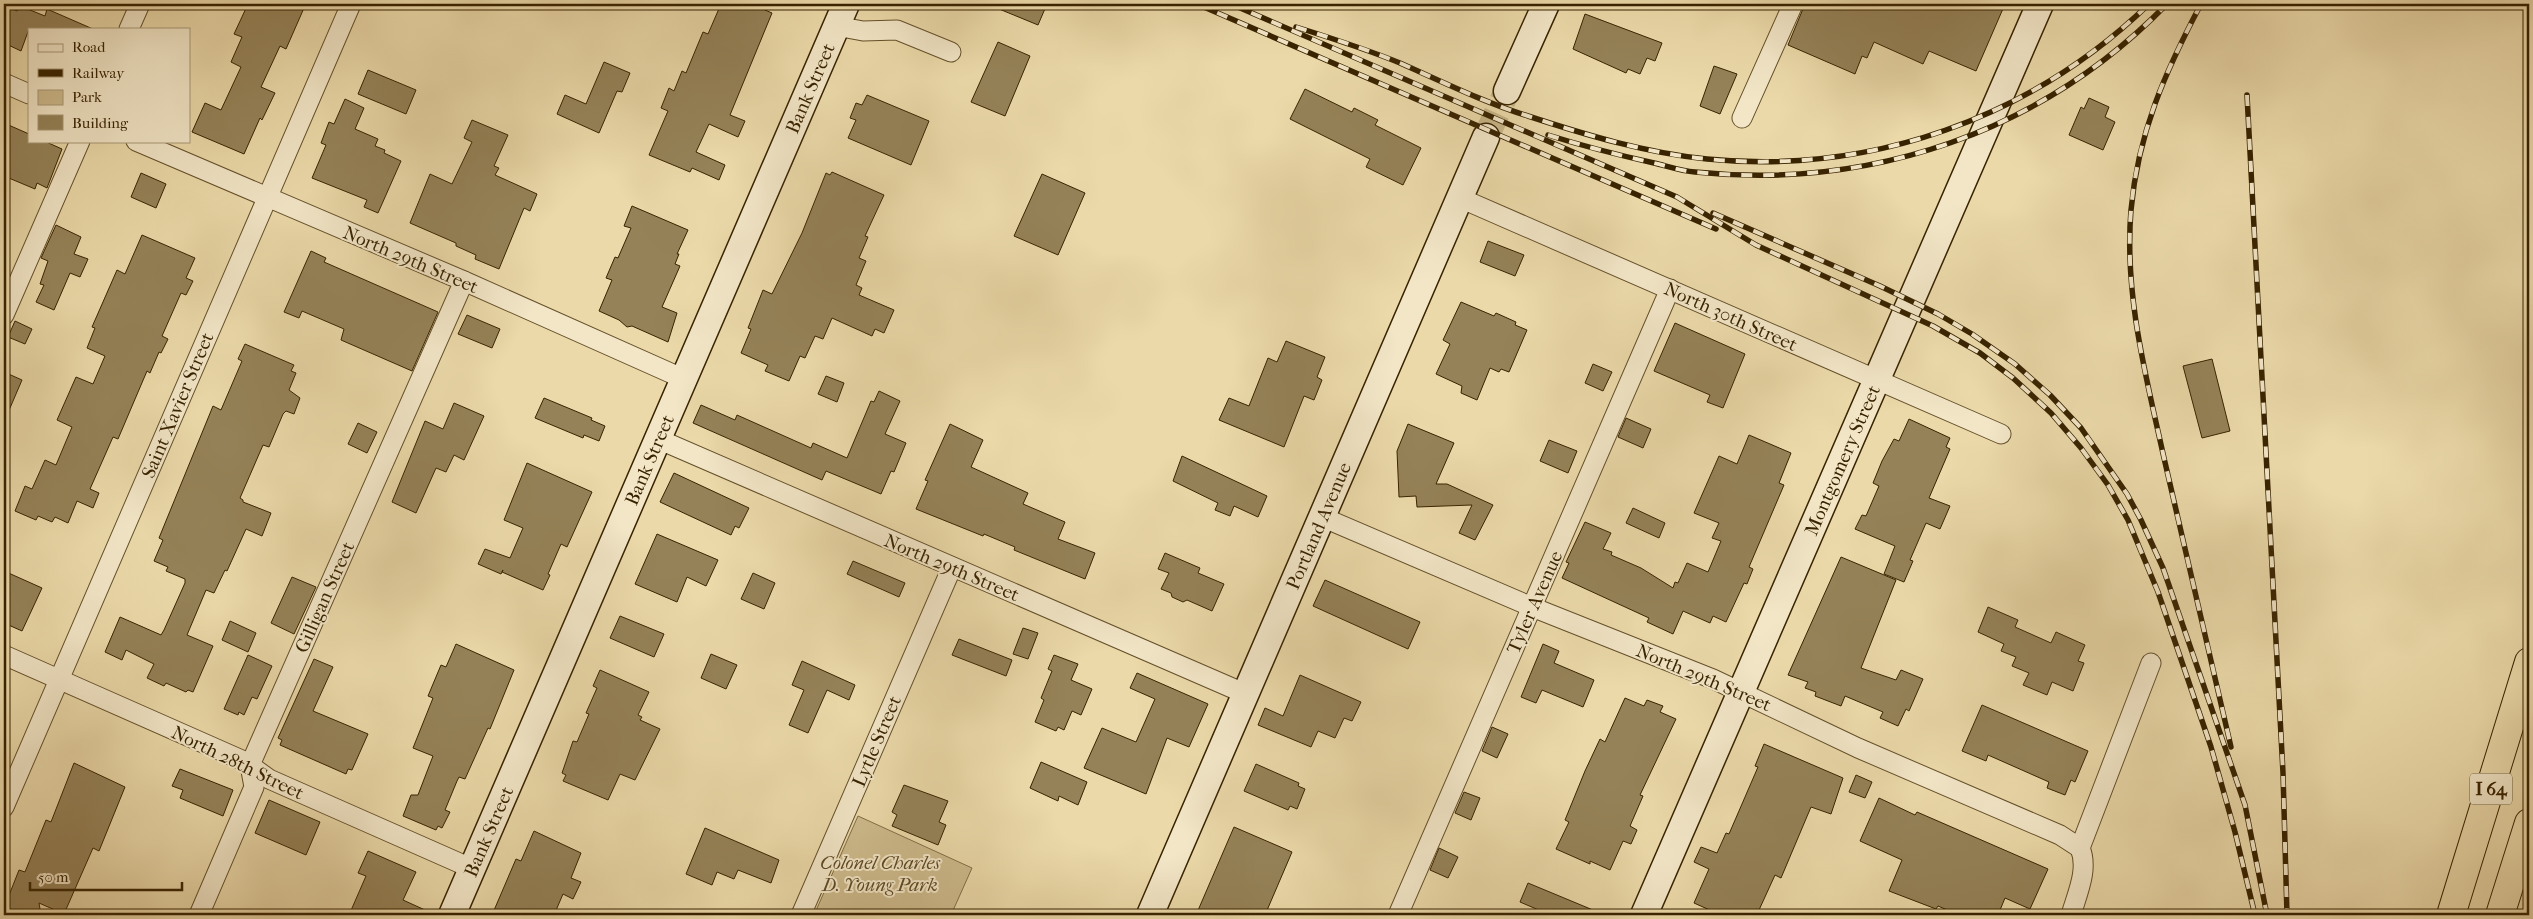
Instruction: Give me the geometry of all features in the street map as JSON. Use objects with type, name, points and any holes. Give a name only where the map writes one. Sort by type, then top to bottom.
[{"type":"highway","name":"I 64","points":[[2451,915],[2529,662]]},
{"type":"highway","name":"I 64","points":[[2500,915],[2529,824]]},
{"type":"street","points":[[129,28],[140,4]]},
{"type":"street","name":"Saint Xavier Street","points":[[4,807],[352,4]]},
{"type":"street","points":[[1507,91],[1546,4]]},
{"type":"street","points":[[1742,118],[1793,4]]},
{"type":"street","name":"Montgomery Street","points":[[1644,915],[2040,4]]},
{"type":"street","points":[[840,15],[863,31],[897,30],[951,52]]},
{"type":"street","name":"Bank Street","points":[[452,915],[840,15]]},
{"type":"street","points":[[4,83],[28,94]]},
{"type":"street","name":"Portland Avenue","points":[[1150,915],[1486,137]]},
{"type":"street","points":[[4,315],[80,142]]},
{"type":"street","name":"North 29th Street","points":[[138,142],[464,281],[684,379]]},
{"type":"street","name":"North 30th Street","points":[[1460,198],[2001,434]]},
{"type":"street","name":"Gilligan Street","points":[[250,765],[464,281]]},
{"type":"street","name":"Tyler Avenue","points":[[1398,915],[1670,289]]},
{"type":"street","name":"North 29th Street","points":[[658,439],[1246,694]]},
{"type":"street","name":"North 29th Street","points":[[1322,516],[1532,607],[1741,691],[1858,748],[2060,835],[2080,848]]},
{"type":"street","name":"Lytle Street","points":[[801,915],[952,567]]},
{"type":"street","name":"North 28th Street","points":[[4,654],[250,765],[269,779],[472,868]]},
{"type":"street","points":[[2070,915],[2083,870],[2084,858],[2080,848],[2151,663]]},
{"type":"street","points":[[199,915],[254,787],[250,765]]},
{"type":"green space","name":"Colonel Charles D. Young Park","points":[[858,816],[972,868],[951,915],[814,915]]},
{"type":"building","points":[[248,4],[295,4],[304,8],[286,49],[280,46],[261,87],[275,93],[262,120],[260,118],[244,154],[192,132],[205,103],[221,110],[241,67],[231,62],[242,37],[234,34]]},
{"type":"building","points":[[721,4],[751,4],[772,13],[730,115],[745,121],[738,137],[709,124],[696,152],[725,165],[719,180],[692,168],[690,172],[649,155],[668,111],[661,108],[669,88],[674,91],[682,71],[686,73],[703,32],[708,34]]},
{"type":"building","points":[[987,4],[1047,4],[1038,25]]},
{"type":"building","points":[[1805,4],[2005,4],[1976,71],[1929,51],[1923,64],[1874,42],[1867,58],[1862,56],[1855,74],[1788,45]]},
{"type":"building","points":[[4,5],[17,11],[20,6],[45,16],[47,9],[91,28],[28,28],[21,51],[4,43]]},
{"type":"building","points":[[1585,14],[1662,43],[1655,61],[1647,58],[1640,74],[1628,69],[1626,73],[1573,49]]},
{"type":"building","points":[[998,42],[1030,56],[1005,116],[971,102]]},
{"type":"building","points":[[604,62],[630,73],[622,92],[617,91],[599,133],[557,114],[565,95],[586,104]]},
{"type":"building","points":[[1714,66],[1737,74],[1720,114],[1700,106]]},
{"type":"building","points":[[368,70],[416,90],[406,114],[358,94]]},
{"type":"building","points":[[1305,89],[1352,112],[1354,108],[1378,120],[1375,125],[1421,148],[1403,185],[1366,167],[1370,159],[1290,119]]},
{"type":"building","points":[[867,95],[929,121],[911,165],[848,138],[856,120],[850,118],[856,103],[862,105]]},
{"type":"building","points":[[2089,98],[2109,107],[2105,117],[2115,122],[2103,150],[2069,135],[2081,107],[2084,109]]},
{"type":"building","points":[[345,99],[364,108],[355,129],[378,139],[375,146],[385,150],[384,153],[401,161],[378,213],[364,207],[367,200],[312,178],[326,145],[321,143],[329,122],[334,124]]},
{"type":"building","points":[[472,120],[508,135],[494,166],[499,168],[495,175],[537,194],[530,211],[524,208],[499,269],[475,259],[476,255],[456,246],[456,243],[410,223],[430,174],[452,184],[472,142],[464,138]]},
{"type":"building","points":[[4,123],[28,134],[28,142],[46,142],[62,149],[47,188],[37,183],[35,189],[4,176]]},
{"type":"building","points":[[832,172],[884,195],[865,236],[868,237],[859,258],[866,261],[856,285],[862,288],[859,295],[894,310],[884,333],[875,329],[872,336],[832,318],[823,339],[815,336],[805,358],[800,356],[789,381],[765,371],[768,365],[741,353],[751,329],[748,328],[763,290],[772,294],[802,233],[826,173],[830,175]]},
{"type":"building","points":[[141,173],[166,184],[156,208],[131,197]]},
{"type":"building","points":[[1042,174],[1085,193],[1058,255],[1014,236]]},
{"type":"building","points":[[632,206],[688,230],[677,254],[679,254],[675,264],[680,266],[662,307],[677,313],[668,342],[632,326],[627,327],[619,320],[599,311],[612,280],[606,278],[615,257],[618,258],[631,228],[624,226]]},
{"type":"building","points":[[56,225],[81,237],[74,254],[88,259],[80,277],[70,273],[54,310],[36,302],[44,285],[40,284],[48,261],[41,258]]},
{"type":"building","points":[[142,235],[195,258],[186,278],[193,281],[186,295],[181,293],[162,336],[168,339],[161,353],[159,352],[150,373],[147,371],[118,439],[113,437],[90,489],[99,493],[93,508],[77,501],[68,523],[55,517],[52,522],[38,516],[36,520],[15,511],[25,486],[32,489],[45,460],[56,465],[72,427],[57,420],[76,377],[93,384],[105,356],[87,348],[95,328],[92,327],[117,270],[125,274]]},
{"type":"building","points":[[1488,241],[1524,255],[1515,276],[1480,262]]},
{"type":"building","points":[[311,251],[326,258],[324,262],[438,312],[412,371],[341,340],[344,329],[302,311],[299,318],[284,312]]},
{"type":"building","points":[[1461,302],[1494,316],[1496,313],[1516,322],[1515,325],[1527,330],[1509,372],[1501,369],[1499,372],[1490,368],[1477,400],[1461,393],[1462,386],[1436,374],[1450,344],[1443,340]]},
{"type":"building","points":[[467,315],[500,329],[492,348],[458,334]]},
{"type":"building","points":[[15,321],[32,329],[25,344],[8,337]]},
{"type":"building","points":[[1675,323],[1745,354],[1723,408],[1707,402],[1710,395],[1654,371]]},
{"type":"building","points":[[1286,341],[1325,357],[1317,377],[1322,380],[1314,400],[1304,396],[1284,447],[1219,420],[1229,398],[1249,406],[1268,358],[1277,362]]},
{"type":"building","points":[[245,344],[294,365],[291,371],[296,373],[289,390],[300,398],[294,414],[286,411],[283,414],[269,447],[263,445],[240,498],[243,502],[271,513],[262,536],[246,529],[227,571],[225,570],[214,593],[206,590],[187,635],[213,646],[193,692],[188,690],[186,692],[166,683],[164,686],[147,678],[154,664],[126,650],[122,660],[105,652],[120,617],[161,635],[164,630],[185,583],[185,579],[166,571],[168,567],[154,561],[163,540],[159,538],[213,406],[221,410],[242,361],[238,359]]},
{"type":"building","points":[[2212,359],[2230,431],[2202,438],[2183,366]]},
{"type":"building","points":[[1593,364],[1612,372],[1603,391],[1585,383]]},
{"type":"building","points":[[4,372],[22,380],[4,422]]},
{"type":"building","points":[[826,376],[844,383],[837,402],[818,394]]},
{"type":"building","points":[[879,391],[900,401],[885,434],[906,443],[894,472],[891,471],[881,494],[826,471],[822,480],[693,423],[701,405],[735,420],[737,415],[811,448],[813,443],[847,458],[871,401],[874,402]]},
{"type":"building","points":[[544,398],[592,418],[591,420],[605,426],[599,441],[584,435],[583,438],[535,418]]},
{"type":"building","points":[[454,403],[484,416],[464,460],[454,455],[446,472],[436,468],[416,513],[392,502],[425,421],[443,429]]},
{"type":"building","points":[[1626,418],[1651,429],[1643,448],[1618,437]]},
{"type":"building","points":[[1909,419],[1950,438],[1946,447],[1950,449],[1929,498],[1950,506],[1940,529],[1926,523],[1910,560],[1913,561],[1904,582],[1884,574],[1895,546],[1855,529],[1862,515],[1866,516],[1879,486],[1873,483],[1882,461],[1894,439],[1899,441]]},
{"type":"building","points":[[358,423],[377,432],[367,453],[348,444]]},
{"type":"building","points":[[950,424],[983,440],[971,467],[1028,493],[1023,504],[1065,522],[1058,539],[1095,553],[1085,579],[1014,550],[1015,547],[984,534],[983,536],[916,509],[928,481],[925,480]]},
{"type":"building","points":[[1408,424],[1454,443],[1436,484],[1447,484],[1493,505],[1475,540],[1459,533],[1472,505],[1417,507],[1416,496],[1399,497],[1397,451]]},
{"type":"building","points":[[1749,435],[1791,453],[1779,483],[1784,485],[1749,567],[1753,569],[1747,584],[1744,583],[1726,622],[1713,616],[1710,623],[1683,611],[1673,634],[1647,622],[1649,618],[1562,578],[1569,563],[1566,562],[1585,522],[1611,533],[1603,549],[1612,552],[1611,555],[1641,568],[1673,588],[1675,582],[1678,583],[1687,563],[1708,572],[1721,541],[1712,538],[1719,523],[1694,513],[1719,456],[1737,464]]},
{"type":"building","points":[[1549,440],[1577,451],[1568,473],[1540,461]]},
{"type":"building","points":[[1182,456],[1267,496],[1258,517],[1234,506],[1230,516],[1215,510],[1218,503],[1173,481]]},
{"type":"building","points":[[527,463],[592,492],[567,547],[561,544],[543,590],[478,564],[485,549],[510,558],[523,528],[504,520]]},
{"type":"building","points":[[674,473],[749,508],[739,528],[735,526],[731,535],[660,502]]},
{"type":"building","points":[[1633,508],[1665,523],[1659,538],[1626,523]]},
{"type":"building","points":[[657,534],[718,560],[706,586],[687,577],[677,602],[635,584]]},
{"type":"building","points":[[1165,553],[1200,568],[1198,573],[1224,584],[1212,611],[1187,600],[1183,602],[1172,597],[1171,593],[1161,589],[1169,573],[1158,569]]},
{"type":"building","points":[[1841,557],[1896,580],[1861,668],[1896,680],[1901,670],[1923,679],[1909,711],[1906,709],[1898,726],[1880,718],[1883,712],[1845,696],[1841,706],[1815,696],[1816,692],[1805,688],[1808,682],[1788,675]]},
{"type":"building","points":[[853,561],[905,583],[899,597],[847,574]]},
{"type":"building","points":[[4,571],[42,588],[22,631],[4,623]]},
{"type":"building","points":[[753,573],[775,583],[764,609],[741,599]]},
{"type":"building","points":[[292,577],[316,587],[294,634],[271,623]]},
{"type":"building","points":[[1325,580],[1420,622],[1408,649],[1313,606]]},
{"type":"building","points":[[1988,607],[2018,620],[2015,627],[2051,643],[2056,632],[2085,645],[2078,661],[2084,663],[2073,691],[2052,682],[2047,695],[2023,685],[2029,673],[2012,666],[2016,657],[2001,651],[2004,644],[1978,632]]},
{"type":"building","points":[[620,616],[664,634],[654,657],[610,638]]},
{"type":"building","points":[[230,621],[256,633],[248,652],[222,640]]},
{"type":"building","points":[[1023,628],[1038,633],[1028,659],[1013,654]]},
{"type":"building","points":[[959,639],[1012,660],[1006,676],[952,655]]},
{"type":"building","points":[[456,644],[514,670],[490,729],[488,728],[465,779],[459,777],[457,781],[445,810],[450,812],[442,828],[438,826],[436,830],[403,816],[411,795],[418,795],[433,756],[413,748],[433,698],[428,696],[441,665],[446,667]]},
{"type":"building","points":[[1543,644],[1559,651],[1554,663],[1594,680],[1583,707],[1542,690],[1536,703],[1521,697]]},
{"type":"building","points":[[711,654],[737,665],[726,689],[701,678]]},
{"type":"building","points":[[248,655],[272,666],[257,699],[252,697],[244,715],[239,712],[238,715],[224,709]]},
{"type":"building","points":[[1054,655],[1078,664],[1071,680],[1092,689],[1081,715],[1072,711],[1064,730],[1058,727],[1056,731],[1035,722],[1044,700],[1041,698],[1052,671],[1048,669]]},
{"type":"building","points":[[314,659],[333,667],[313,711],[368,734],[352,770],[348,769],[346,774],[280,745],[282,740],[278,738]]},
{"type":"building","points":[[802,661],[855,685],[849,700],[827,690],[808,733],[789,725],[804,690],[792,685]]},
{"type":"building","points":[[600,670],[649,692],[638,715],[642,717],[640,720],[660,729],[635,780],[620,774],[608,800],[563,781],[566,775],[562,773],[573,741],[577,742],[589,714],[586,713],[597,688],[593,686]]},
{"type":"building","points":[[1137,673],[1208,704],[1189,747],[1167,738],[1146,794],[1084,768],[1102,728],[1136,742],[1155,699],[1130,688]]},
{"type":"building","points":[[1300,675],[1361,702],[1352,721],[1344,718],[1335,738],[1318,731],[1311,747],[1258,725],[1265,708],[1283,716]]},
{"type":"building","points":[[1625,698],[1644,706],[1647,700],[1663,706],[1660,712],[1676,719],[1640,795],[1643,796],[1630,826],[1637,830],[1631,844],[1623,841],[1610,870],[1590,861],[1590,864],[1556,849],[1569,822],[1565,820],[1585,771],[1600,739],[1605,742]]},
{"type":"building","points":[[1982,705],[2088,751],[2075,782],[2071,780],[2065,795],[2047,788],[2049,782],[1988,755],[1986,761],[1962,751]]},
{"type":"building","points":[[1492,727],[1508,734],[1497,758],[1482,751]]},
{"type":"building","points":[[1764,744],[1843,778],[1831,814],[1811,807],[1781,878],[1775,875],[1759,910],[1756,909],[1753,915],[1721,915],[1694,903],[1709,869],[1694,862],[1701,847],[1717,853],[1726,833],[1729,834],[1758,767],[1755,766]]},
{"type":"building","points":[[1041,762],[1087,782],[1078,805],[1059,796],[1058,801],[1030,788]]},
{"type":"building","points":[[74,763],[125,787],[99,851],[93,848],[64,914],[39,903],[41,915],[4,915],[4,908],[19,870],[25,872],[46,820],[51,822]]},
{"type":"building","points":[[1256,764],[1299,783],[1298,786],[1305,789],[1297,809],[1290,806],[1288,810],[1244,791]]},
{"type":"building","points":[[180,769],[233,790],[223,816],[180,798],[183,790],[172,786]]},
{"type":"building","points":[[1856,775],[1872,782],[1865,798],[1849,792]]},
{"type":"building","points":[[904,785],[948,801],[939,822],[946,825],[938,845],[892,826],[897,815],[892,812]]},
{"type":"building","points":[[1464,792],[1480,798],[1471,820],[1455,813]]},
{"type":"building","points":[[1879,798],[1915,815],[1917,812],[2048,869],[2030,909],[2005,898],[1998,915],[1959,915],[1938,906],[1936,909],[1889,891],[1902,860],[1860,841]]},
{"type":"building","points":[[269,800],[320,822],[306,855],[255,833]]},
{"type":"building","points":[[1234,827],[1292,852],[1265,915],[1196,915]]},
{"type":"building","points":[[705,828],[779,860],[771,883],[738,870],[734,879],[717,872],[712,885],[686,874]]},
{"type":"building","points":[[534,831],[581,853],[571,878],[581,882],[573,899],[563,894],[554,915],[492,915],[516,859],[521,861]]},
{"type":"building","points":[[1439,848],[1458,857],[1448,878],[1430,870]]},
{"type":"building","points":[[368,851],[416,872],[403,900],[436,915],[349,915],[366,876],[358,873]]},
{"type":"building","points":[[1528,883],[1605,915],[1563,915],[1550,910],[1548,914],[1520,902]]},
{"type":"tunnel","points":[[1486,137],[1507,91]]},
{"type":"railway","points":[[1197,4],[1716,229]]},
{"type":"railway","points":[[1231,4],[1677,197],[1756,245],[1933,326],[1980,353],[2013,378],[2051,413],[2081,448],[2108,485],[2128,520],[2158,592],[2211,747],[2235,832],[2255,915]]},
{"type":"railway","points":[[1296,27],[1400,63],[1511,110],[1594,136],[1639,148],[1684,156],[1768,162],[1829,158],[1888,147],[1945,130],[2001,107],[2053,79],[2103,44],[2149,4]]},
{"type":"railway","points":[[1548,135],[1614,154],[1679,170],[1695,172],[1761,175],[1826,171],[1889,161],[1950,143],[2009,118],[2065,87],[2118,49],[2167,4]]},
{"type":"railway","points":[[2201,4],[2165,79],[2155,104],[2140,155],[2131,210],[2131,273],[2138,335],[2150,397],[2231,747]]},
{"type":"railway","points":[[2247,95],[2283,773],[2287,915]]},
{"type":"railway","points":[[1713,213],[1880,286],[1938,314],[1972,334],[2015,364],[2050,395],[2081,428],[2127,494],[2163,568],[2245,805],[2267,915]]}]
